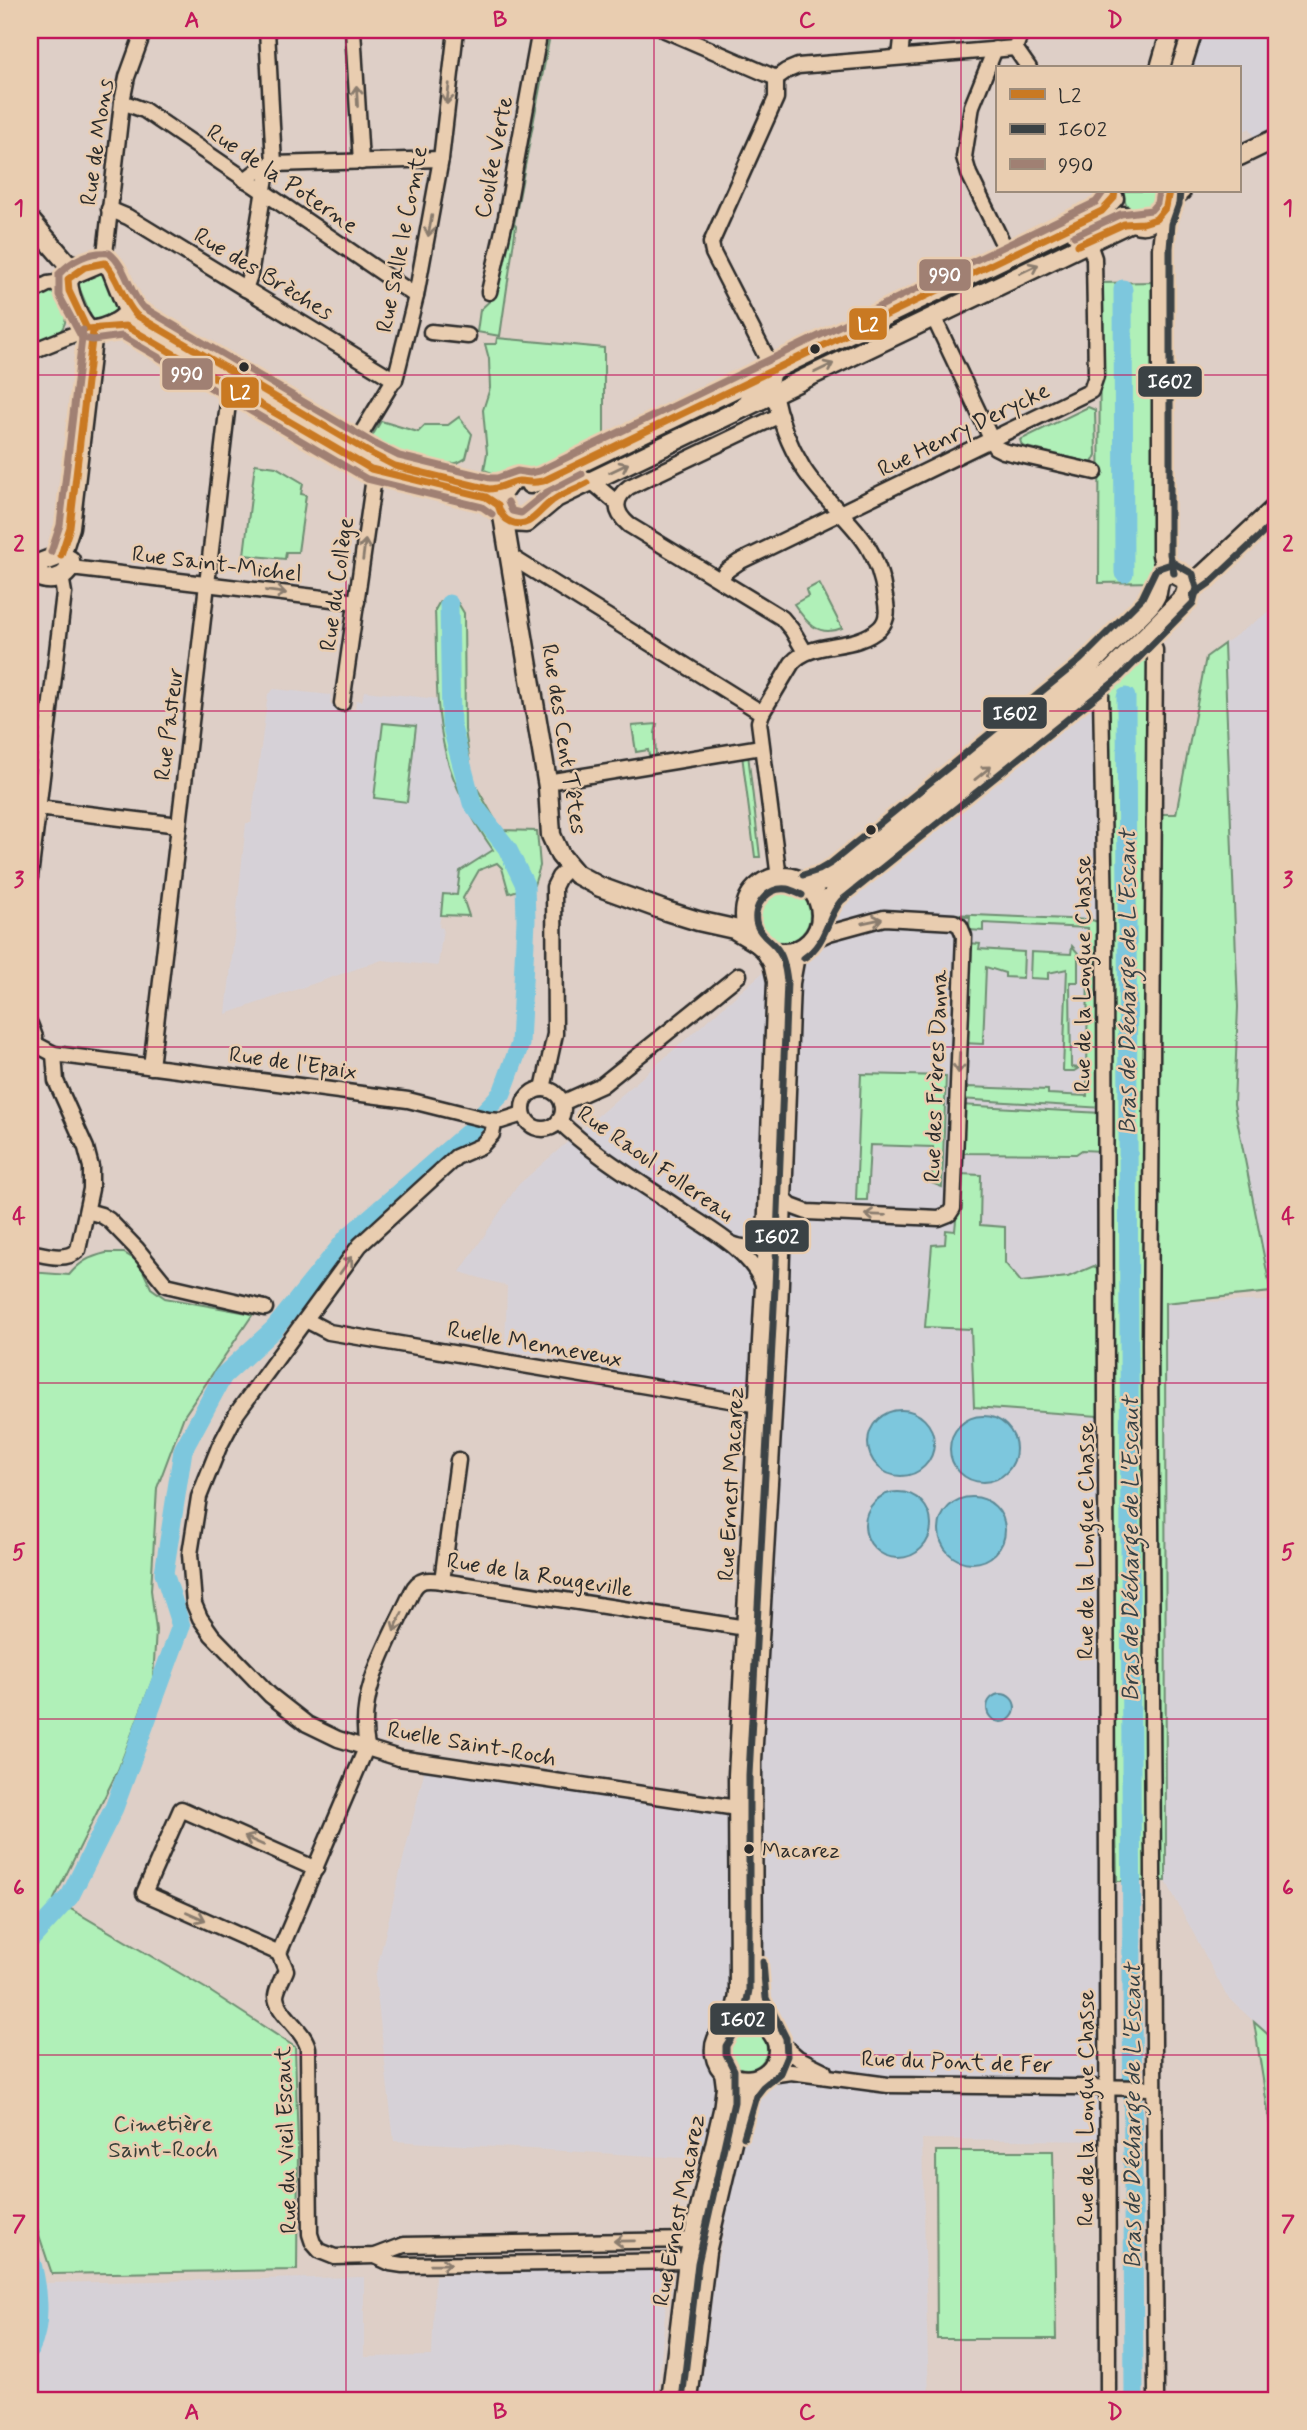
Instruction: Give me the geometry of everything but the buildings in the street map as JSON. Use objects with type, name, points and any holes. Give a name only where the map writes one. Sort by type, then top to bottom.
[{"type":"main road","points":[[1161,66],[1171,30]]},
{"type":"main road","points":[[1182,66],[1193,30]]},
{"type":"main road","points":[[1240,156],[1277,138]]},
{"type":"main road","points":[[68,280],[84,268],[104,263],[111,268],[127,306],[139,317],[355,444],[395,466],[496,489],[518,481],[530,484],[552,477],[1102,211],[1114,195]]},
{"type":"main road","points":[[1114,195],[1120,214],[1136,223]]},
{"type":"main road","points":[[510,556],[516,539],[533,517],[556,498],[1088,241],[1136,223],[1154,221],[1171,199]]},
{"type":"main road","points":[[30,220],[66,263],[84,268]]},
{"type":"main road","points":[[30,235],[68,280],[74,302],[90,330],[77,471],[64,566],[41,562],[35,584]]},
{"type":"main road","points":[[90,330],[113,324],[126,316],[127,306]]},
{"type":"main road","points":[[113,324],[126,326],[375,470],[486,497],[514,524],[533,517]]},
{"type":"main road","points":[[530,484],[540,496],[533,517]]},
{"type":"main road","points":[[500,511],[499,495],[507,485]]},
{"type":"main road","points":[[569,867],[587,882],[698,921],[738,930],[760,945],[781,953],[803,946],[819,927],[821,912],[826,902],[845,884],[1097,682],[1147,636],[1183,594],[1277,506]]},
{"type":"main road","name":"Rue des Cent Têtes","points":[[500,511],[510,556],[547,782],[551,835],[569,867]]},
{"type":"main road","points":[[806,885],[820,882],[837,870],[1087,668],[1143,614],[1161,583],[1173,573],[1180,575],[1183,594]]},
{"type":"main road","points":[[1161,583],[1166,602],[1183,594]]},
{"type":"main road","points":[[723,925],[734,921],[745,911],[758,887],[779,878],[793,879],[806,885],[815,895],[821,912]]},
{"type":"main road","points":[[745,911],[747,928],[760,945]]},
{"type":"main road","name":"Rue Ernest Macarez","points":[[671,2400],[688,2261],[726,2087],[724,2071],[717,2060],[715,2048],[719,2034],[729,2024],[736,2008],[739,1990],[737,1808],[765,1287],[777,981],[773,963],[760,945]]},
{"type":"main road","name":"Rue Ernest Macarez","points":[[688,2400],[709,2238],[739,2112],[746,2095],[776,2059],[778,2049],[755,2003],[753,1984],[752,1771],[783,1198],[790,983],[792,967],[803,946]]},
{"type":"main road","points":[[729,2024],[745,2018],[756,2020],[771,2032]]},
{"type":"main road","points":[[724,2071],[740,2080],[760,2077]]},
{"type":"street","name":"Rue de Mons","points":[[104,263],[122,102],[144,30]]},
{"type":"street","points":[[245,289],[250,279],[271,164],[267,30]]},
{"type":"street","points":[[353,30],[361,162]]},
{"type":"street","name":"Rue Salle le Comte","points":[[355,444],[395,380],[416,296],[441,159],[456,30]]},
{"type":"street","name":"Coulée Verte","points":[[488,292],[506,217],[540,30]]},
{"type":"street","points":[[665,30],[776,78]]},
{"type":"street","points":[[900,57],[903,30]]},
{"type":"street","points":[[1014,48],[1022,30]]},
{"type":"street","points":[[776,78],[798,66],[1014,48]]},
{"type":"street","points":[[1014,48],[1027,66]]},
{"type":"street","points":[[995,49],[972,106],[964,157],[969,174],[1009,256]]},
{"type":"street","points":[[740,409],[751,393],[770,384],[773,370],[711,247],[776,98],[776,78]]},
{"type":"street","name":"Rue de la Poterne","points":[[122,102],[145,110],[416,296]]},
{"type":"street","points":[[244,180],[256,170],[271,164],[441,159]]},
{"type":"street","points":[[1161,583],[1160,248],[1171,199]]},
{"type":"street","name":"Rue des Brèches","points":[[109,209],[128,217],[395,380]]},
{"type":"street","points":[[1136,223],[1155,238],[1160,248]]},
{"type":"street","name":"Rue Henry Derycke","points":[[720,580],[726,571],[739,562],[1091,391],[1095,385],[1094,258],[1088,241]]},
{"type":"street","points":[[30,293],[48,284],[68,280]]},
{"type":"street","points":[[933,316],[995,447],[1095,472]]},
{"type":"street","points":[[30,352],[90,330]]},
{"type":"street","points":[[431,332],[468,336]]},
{"type":"street","name":"Rue Pasteur","points":[[152,1066],[228,403],[234,389]]},
{"type":"street","points":[[774,393],[791,444],[802,466],[859,532],[875,558],[884,587],[886,617],[877,630],[849,643],[805,652],[792,663],[762,713],[759,722],[761,747],[779,878]]},
{"type":"street","points":[[780,415],[629,486],[620,495],[617,503],[619,514],[629,525],[782,618],[805,652]]},
{"type":"street","name":"Rue du Collège","points":[[342,703],[375,470]]},
{"type":"street","points":[[591,481],[617,503]]},
{"type":"street","points":[[510,556],[762,713]]},
{"type":"street","points":[[30,877],[64,593],[64,566]]},
{"type":"street","name":"Rue Saint-Michel","points":[[64,566],[357,602]]},
{"type":"street","points":[[1147,636],[1155,650],[1150,1343],[1156,2400]]},
{"type":"street","name":"Rue de la Longue Chasse","points":[[1097,682],[1101,693],[1105,868],[1108,2400]]},
{"type":"street","points":[[547,782],[761,747]]},
{"type":"street","points":[[38,808],[179,825]]},
{"type":"street","name":"Rue des Cent Têtes","points":[[543,1088],[555,1034],[554,887],[569,867]]},
{"type":"street","name":"Rue des Frères Danna","points":[[783,1198],[791,1206],[807,1212],[939,1218],[949,1214],[953,1208],[964,936],[962,929],[952,921],[879,919],[829,933],[803,946]]},
{"type":"street","points":[[562,1103],[602,1085],[739,975]]},
{"type":"street","points":[[30,1024],[35,1036],[31,1045],[54,1054],[56,1080],[90,1161],[92,1183],[80,1247],[73,1255],[63,1257],[30,1252]]},
{"type":"street","name":"Rue de l'Epaix","points":[[54,1054],[408,1100],[491,1121],[523,1114]]},
{"type":"street","points":[[543,1088],[556,1093],[562,1103],[559,1121],[550,1128],[529,1124],[523,1114],[523,1105],[528,1095],[535,1090],[543,1088]]},
{"type":"street","name":"Ruelle Saint-Roch","points":[[491,1121],[492,1134],[481,1146],[456,1157],[360,1245],[237,1413],[208,1471],[199,1497],[190,1548],[191,1591],[197,1611],[207,1629],[276,1700],[320,1731],[343,1741],[367,1746],[399,1758],[737,1808]]},
{"type":"street","name":"Rue Raoul Follereau","points":[[559,1121],[591,1148],[728,1242],[750,1263],[765,1287]]},
{"type":"street","points":[[87,1211],[109,1220],[169,1287],[265,1308]]},
{"type":"street","name":"Rue Raoul Follereau","points":[[728,1242],[748,1248],[757,1246],[767,1236]]},
{"type":"street","name":"Ruelle Menneveux","points":[[306,1320],[329,1332],[759,1405]]},
{"type":"street","points":[[442,1581],[458,1460]]},
{"type":"street","name":"Rue de la Rougeville","points":[[367,1746],[364,1722],[370,1688],[412,1592],[422,1581],[442,1581],[746,1628]]},
{"type":"street","name":"Rue du Vieil Escaut","points":[[367,1746],[279,1953],[286,1970],[277,1993],[278,2004],[304,2036],[308,2048],[311,2238],[317,2248],[327,2255],[375,2256],[404,2245],[692,2240]]},
{"type":"street","points":[[279,1953],[144,1893],[181,1810],[316,1869]]},
{"type":"street","name":"Rue du Pont de Fer","points":[[771,2032],[797,2058],[842,2078]]},
{"type":"street","name":"Rue du Pont de Fer","points":[[760,2077],[791,2072],[888,2085],[1154,2088]]},
{"type":"street","points":[[597,2242],[597,2262]]},
{"type":"street","name":"Rue du Vieil Escaut","points":[[375,2256],[390,2263],[404,2265],[688,2261]]},
{"type":"shaded area","points":[[1200,30],[1277,30],[1277,184],[1250,128],[1240,133],[1240,66],[1190,66]]},
{"type":"shaded area","points":[[1277,606],[1277,2039],[1272,2039],[1226,1995],[1166,1881],[1165,1302],[1273,1301],[1234,1104],[1238,1007],[1224,644]]},
{"type":"shaded area","points":[[274,689],[331,695],[330,704],[348,707],[348,710],[355,710],[356,700],[362,701],[364,691],[438,699],[439,719],[449,767],[468,811],[493,851],[460,871],[457,896],[443,895],[439,927],[443,928],[438,966],[382,960],[226,1014],[246,823],[251,823],[268,694]]},
{"type":"shaded area","points":[[1109,690],[1117,2141],[922,2139],[929,2400],[700,2400],[715,2274],[737,2161],[394,2141],[375,1977],[425,1768],[729,1800],[748,1500],[746,1410],[550,1356],[505,1351],[507,1286],[460,1272],[518,1185],[843,903]]},
{"type":"shaded area","points":[[604,2270],[669,2271],[657,2400],[30,2400],[44,2283],[364,2277],[364,2357],[432,2356],[435,2275]]},
{"type":"green space","points":[[545,30],[551,30],[514,224],[516,226],[500,336],[477,332],[480,310],[495,296]]},
{"type":"green space","points":[[1124,192],[1159,192],[1159,202],[1151,211],[1140,213],[1128,207]]},
{"type":"green space","points":[[99,273],[104,275],[118,308],[116,313],[93,321],[78,285],[80,281]]},
{"type":"green space","points":[[1154,282],[1154,582],[1099,583],[1100,283]]},
{"type":"green space","points":[[49,291],[63,307],[65,323],[57,334],[30,349],[30,299]]},
{"type":"green space","points":[[497,338],[604,348],[604,443],[540,470],[521,469],[498,475],[484,470],[487,453],[483,410],[490,388],[489,359],[485,344],[496,344]]},
{"type":"green space","points":[[1088,407],[1095,410],[1096,455],[1092,463],[1022,446],[1020,440]]},
{"type":"green space","points":[[459,417],[472,434],[466,458],[457,463],[425,460],[371,438],[381,421],[418,432],[425,425],[448,425]]},
{"type":"green space","points":[[255,464],[276,467],[303,483],[301,494],[306,495],[298,552],[286,552],[285,559],[244,555]]},
{"type":"green space","points":[[819,583],[842,628],[834,631],[819,630],[803,617],[794,604],[808,596],[806,590]]},
{"type":"green space","points":[[440,601],[458,603],[464,613],[465,730],[473,781],[501,830],[537,831],[540,866],[534,885],[509,893],[502,868],[497,863],[479,870],[463,898],[469,916],[441,915],[443,894],[457,895],[460,871],[493,850],[460,793],[442,737],[435,610]]},
{"type":"green space","points":[[1224,644],[1238,1007],[1234,1104],[1271,1292],[1165,1303],[1166,1881],[1117,1881],[1113,1629],[1109,690],[1143,655],[1148,655],[1160,814],[1176,814],[1206,657]]},
{"type":"green space","points":[[383,723],[416,726],[407,802],[374,798]]},
{"type":"green space","points":[[657,724],[656,760],[650,761],[648,750],[636,752],[632,726]]},
{"type":"green space","points":[[748,754],[760,857],[755,857],[742,755]]},
{"type":"green space","points":[[788,888],[798,892],[806,900],[810,915],[806,930],[798,938],[778,942],[768,938],[760,930],[756,910],[760,900],[768,892]]},
{"type":"green space","points":[[950,914],[1092,920],[1101,923],[1103,1108],[960,1099],[960,1090],[967,1091],[968,1087],[1048,1090],[1048,1094],[1087,1096],[1088,928],[983,923],[983,931],[969,930],[970,917]]},
{"type":"green space","points":[[968,943],[980,944],[979,949],[1024,952],[1023,978],[1005,977],[1005,973],[986,967],[983,1044],[963,1043]]},
{"type":"green space","points":[[1072,946],[1078,953],[1078,982],[1070,982],[1071,1067],[1079,1068],[1064,1071],[1067,969],[1048,973],[1048,979],[1030,978],[1031,952],[1071,954]]},
{"type":"green space","points":[[861,1074],[946,1076],[942,1187],[932,1183],[933,1147],[870,1145],[867,1200],[856,1200]]},
{"type":"green space","points":[[960,1105],[1101,1113],[1102,1151],[1082,1150],[1076,1154],[959,1153]]},
{"type":"green space","points":[[960,1174],[981,1175],[980,1225],[1005,1227],[1005,1263],[1021,1282],[1068,1277],[1094,1266],[1099,1271],[1098,1416],[974,1407],[971,1329],[925,1327],[932,1245],[945,1244],[946,1230],[955,1231]]},
{"type":"green space","name":"Cimetière Saint-Roch","points":[[106,1253],[124,1253],[139,1262],[151,1288],[165,1298],[253,1314],[184,1416],[157,1488],[151,1590],[156,1630],[153,1678],[118,1770],[54,1899],[205,1988],[295,2047],[297,2270],[52,2274],[30,2208],[30,1272],[69,1275],[85,1261]]},
{"type":"green space","points":[[1254,2022],[1272,2038],[1277,2039],[1277,2169]]},
{"type":"green space","points":[[747,2029],[755,2030],[761,2035],[766,2041],[766,2057],[761,2063],[755,2068],[747,2069],[739,2068],[733,2063],[728,2057],[727,2049],[728,2041],[733,2035],[739,2030]]},
{"type":"green space","points":[[936,2151],[1053,2151],[1056,2339],[937,2339]]},
{"type":"water","points":[[894,1410],[908,1410],[920,1415],[929,1424],[934,1443],[932,1456],[925,1467],[908,1476],[894,1476],[882,1471],[873,1462],[868,1450],[868,1436],[873,1424],[882,1415]]},
{"type":"water","points":[[976,1416],[990,1416],[1002,1421],[1011,1430],[1016,1449],[1014,1462],[1007,1473],[990,1482],[976,1482],[964,1477],[955,1468],[950,1456],[950,1442],[955,1430],[964,1421]]},
{"type":"water","points":[[891,1492],[905,1492],[917,1497],[926,1506],[931,1525],[929,1538],[922,1549],[905,1558],[891,1558],[879,1553],[870,1544],[865,1532],[865,1518],[870,1506],[879,1497]]},
{"type":"water","points":[[965,1497],[979,1497],[991,1502],[1000,1511],[1005,1530],[1003,1543],[996,1554],[979,1563],[965,1563],[953,1558],[944,1549],[939,1537],[939,1523],[944,1511],[953,1502]]},
{"type":"water","points":[[1001,1694],[1011,1698],[1015,1708],[1011,1718],[1001,1722],[991,1718],[987,1708],[991,1698]]},
{"type":"waterway","name":"Bras de Décharge de L'Escaut","points":[[1123,289],[1124,573]]},
{"type":"waterway","points":[[30,1940],[70,1896],[114,1808],[181,1626],[164,1573],[183,1450],[223,1376],[274,1329],[348,1237],[469,1132],[502,1093],[520,1044],[525,885],[507,848],[472,803],[451,724],[449,604]]},
{"type":"waterway","name":"Bras de Décharge de L'Escaut","points":[[1126,697],[1134,2400]]},
{"type":"waterway","points":[[30,2257],[38,2303],[37,2327],[30,2349]]},
{"type":"transit line","name":"990","points":[[492,514],[482,507],[367,479],[122,336],[93,340],[82,338],[59,295],[59,274],[82,258],[95,253],[109,253],[120,265],[143,307],[375,444],[399,456],[497,478],[517,471],[539,471],[1096,202],[1103,192]]},
{"type":"transit line","name":"L2","points":[[498,505],[486,497],[371,469],[126,326],[87,329],[69,291],[68,279],[85,267],[105,263],[136,315],[370,453],[395,466],[493,489],[519,481],[543,481],[1102,211],[1114,198],[1115,192]]},
{"type":"transit line","name":"990","points":[[1074,236],[1121,214],[1151,210],[1157,203],[1159,192]]},
{"type":"transit line","name":"L2","points":[[1078,245],[1124,224],[1156,219],[1166,207],[1169,192]]},
{"type":"transit line","name":"IGO2","points":[[1174,573],[1170,554],[1170,248],[1172,224],[1180,192]]},
{"type":"transit line","name":"990","points":[[51,552],[60,525],[83,330]]},
{"type":"transit line","name":"L2","points":[[61,555],[70,527],[93,331]]},
{"type":"transit line","name":"990","points":[[508,502],[512,511],[521,513],[547,492],[582,474]]},
{"type":"transit line","name":"L2","points":[[498,505],[506,519],[518,524],[524,523],[534,518],[556,498],[587,483]]},
{"type":"transit line","name":"IGO2","points":[[1193,595],[1210,583],[1277,520]]},
{"type":"transit line","name":"IGO2","points":[[803,875],[831,863],[1080,660],[1142,598],[1156,569],[1174,563],[1193,574],[1197,588],[1193,603],[1119,678],[841,901],[822,938],[804,958]]},
{"type":"transit line","name":"IGO2","points":[[682,2400],[698,2263],[734,2102],[734,2070],[726,2054],[726,2046],[744,2017],[749,1990],[749,1775],[775,1288],[787,981],[780,953],[761,932],[757,925],[756,911],[763,899],[773,891],[787,889],[802,895]]},
{"type":"transit line","name":"IGO2","points":[[744,2137],[756,2096],[780,2073],[787,2056],[786,2038],[766,1998],[763,1962]]},
{"type":"place","name":"Macarez","points":[[749,1849]]}]
